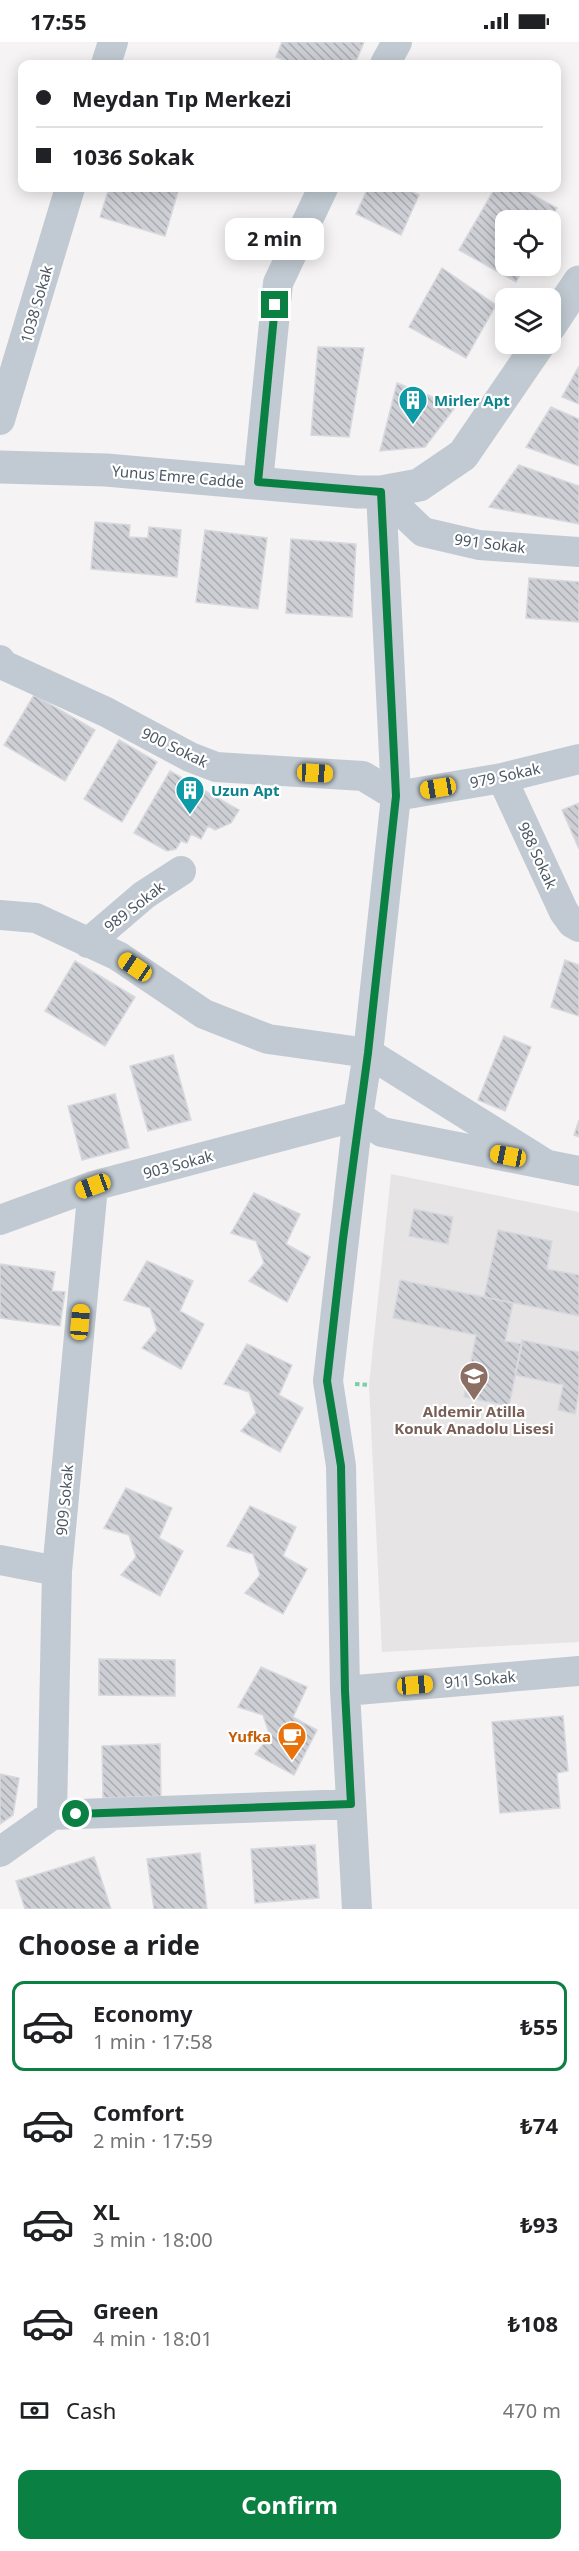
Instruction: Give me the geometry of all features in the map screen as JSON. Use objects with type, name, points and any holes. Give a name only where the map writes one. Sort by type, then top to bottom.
[{"type":"street","points":[[107,60],[113,42]]},
{"type":"street","points":[[388,60],[397,42]]},
{"type":"street","name":"1038 Sokak","points":[[0,420],[12,344],[69,192]]},
{"type":"street","points":[[258,482],[278,283],[321,192]]},
{"type":"street","points":[[561,309],[579,282]]},
{"type":"street","name":"Yunus Emre Cadde","points":[[0,467],[106,470],[381,492],[419,485],[463,455],[532,354]]},
{"type":"street","points":[[357,1909],[345,1691],[341,1466],[327,1381],[358,1116],[368,1053],[396,796],[381,492]]},
{"type":"street","name":"991 Sokak","points":[[381,492],[423,532],[479,545],[579,552]]},
{"type":"street","name":"900 Sokak","points":[[1,666],[106,712],[190,757],[216,767],[363,776],[396,796]]},
{"type":"street","name":"979 Sokak","points":[[396,796],[502,778],[579,759]]},
{"type":"street","name":"988 Sokak","points":[[502,778],[564,912],[572,923],[579,927]]},
{"type":"street","name":"989 Sokak","points":[[88,943],[144,896],[181,871]]},
{"type":"street","points":[[0,915],[36,918],[118,956],[204,1014],[268,1039],[368,1053],[544,1162]]},
{"type":"street","points":[[358,1116],[382,1132],[544,1162],[579,1171]]},
{"type":"street","name":"903 Sokak","points":[[0,1220],[93,1186],[358,1116]]},
{"type":"street","name":"909 Sokak","points":[[52,1815],[57,1571],[93,1186]]},
{"type":"street","points":[[0,1560],[57,1571]]},
{"type":"street","name":"911 Sokak","points":[[345,1691],[579,1671]]},
{"type":"street","points":[[0,1852],[52,1815],[351,1804]]},
{"type":"shaded area","name":"Aldemir Atilla Konuk Anadolu Lisesi","points":[[391,1174],[579,1212],[579,1642],[382,1652],[369,1385]]},
{"type":"building","points":[[282,42],[364,42],[357,60],[285,60],[276,57]]},
{"type":"building","points":[[108,192],[178,192],[165,236],[100,217]]},
{"type":"building","points":[[366,192],[412,192],[419,195],[401,235],[356,214]]},
{"type":"building","points":[[493,192],[527,192],[557,208],[556,210],[495,210],[495,270],[459,250]]},
{"type":"building","points":[[442,268],[495,304],[466,358],[409,327]]},
{"type":"building","points":[[505,276],[519,276],[516,282]]},
{"type":"building","points":[[318,347],[364,348],[349,437],[311,435]]},
{"type":"building","points":[[579,366],[579,404],[562,397]]},
{"type":"building","name":"Mirler Apt","points":[[397,383],[456,406],[425,447],[380,451]]},
{"type":"building","points":[[551,407],[579,419],[579,466],[526,447]]},
{"type":"building","points":[[519,465],[579,486],[579,524],[489,507]]},
{"type":"building","points":[[95,522],[130,525],[129,537],[148,538],[149,527],[181,530],[177,577],[91,569]]},
{"type":"building","points":[[205,530],[267,538],[258,609],[196,602]]},
{"type":"building","points":[[291,539],[356,544],[352,617],[286,613]]},
{"type":"building","points":[[529,578],[579,582],[579,622],[526,618]]},
{"type":"building","points":[[34,695],[95,730],[65,781],[4,745]]},
{"type":"building","points":[[119,740],[157,762],[122,822],[84,799]]},
{"type":"building","name":"Uzun Apt","points":[[170,771],[239,810],[231,823],[215,830],[208,826],[201,839],[191,834],[187,843],[181,841],[176,849],[167,851],[134,833]]},
{"type":"building","points":[[579,803],[579,849],[562,810]]},
{"type":"building","points":[[565,960],[579,965],[579,1016],[551,1007]]},
{"type":"building","points":[[75,961],[135,997],[105,1046],[45,1011]]},
{"type":"building","points":[[504,1036],[531,1047],[505,1111],[478,1100]]},
{"type":"building","points":[[173,1055],[191,1120],[148,1131],[130,1066]]},
{"type":"building","points":[[115,1094],[129,1148],[82,1160],[68,1106]]},
{"type":"building","points":[[579,1120],[579,1137],[574,1135]]},
{"type":"building","points":[[254,1193],[300,1214],[286,1244],[310,1257],[287,1302],[249,1281],[264,1263],[256,1241],[231,1233]]},
{"type":"building","points":[[414,1209],[453,1217],[448,1244],[409,1236]]},
{"type":"building","points":[[498,1230],[552,1241],[547,1269],[579,1275],[579,1316],[484,1297]]},
{"type":"building","points":[[147,1261],[193,1281],[180,1311],[204,1324],[181,1369],[142,1348],[157,1330],[150,1308],[124,1300]]},
{"type":"building","points":[[0,1264],[55,1272],[52,1291],[65,1292],[60,1326],[0,1318]]},
{"type":"building","points":[[400,1280],[513,1303],[505,1341],[522,1344],[509,1406],[464,1397],[476,1335],[393,1318]]},
{"type":"building","points":[[522,1340],[579,1352],[579,1392],[575,1414],[558,1410],[563,1385],[515,1375]]},
{"type":"building","points":[[247,1344],[292,1365],[279,1395],[303,1408],[280,1452],[241,1431],[256,1413],[249,1392],[224,1384]]},
{"type":"building","points":[[126,1488],[172,1508],[159,1538],[183,1551],[160,1596],[121,1575],[136,1557],[129,1535],[104,1528]]},
{"type":"building","points":[[250,1506],[296,1527],[283,1556],[307,1569],[283,1614],[245,1593],[260,1575],[253,1554],[227,1546]]},
{"type":"building","points":[[99,1659],[175,1660],[175,1696],[99,1695]]},
{"type":"building","points":[[261,1667],[307,1687],[293,1717],[317,1730],[294,1775],[255,1754],[270,1736],[263,1715],[238,1707]]},
{"type":"building","points":[[563,1716],[568,1771],[557,1773],[560,1808],[500,1813],[492,1722]]},
{"type":"building","points":[[160,1744],[161,1796],[103,1798],[102,1746]]},
{"type":"building","points":[[0,1774],[19,1778],[13,1815],[0,1824]]},
{"type":"building","points":[[315,1845],[319,1898],[255,1903],[251,1849]]},
{"type":"building","points":[[200,1853],[207,1909],[154,1909],[147,1859]]},
{"type":"building","points":[[94,1857],[111,1909],[25,1909],[16,1881]]},
{"type":"place","name":"Mirler Apt","points":[[413,426]]},
{"type":"place","name":"Uzun Apt","points":[[190,816]]},
{"type":"place","name":"Aldemir Atilla Konuk Anadolu Lisesi","points":[[474,1402]]},
{"type":"place","name":"Yufka","points":[[292,1762]]},
{"type":"route","points":[[76,1814],[351,1804],[345,1691],[341,1466],[327,1381],[358,1116],[368,1053],[396,796],[381,492],[358,492],[258,482],[275,305]]}]
